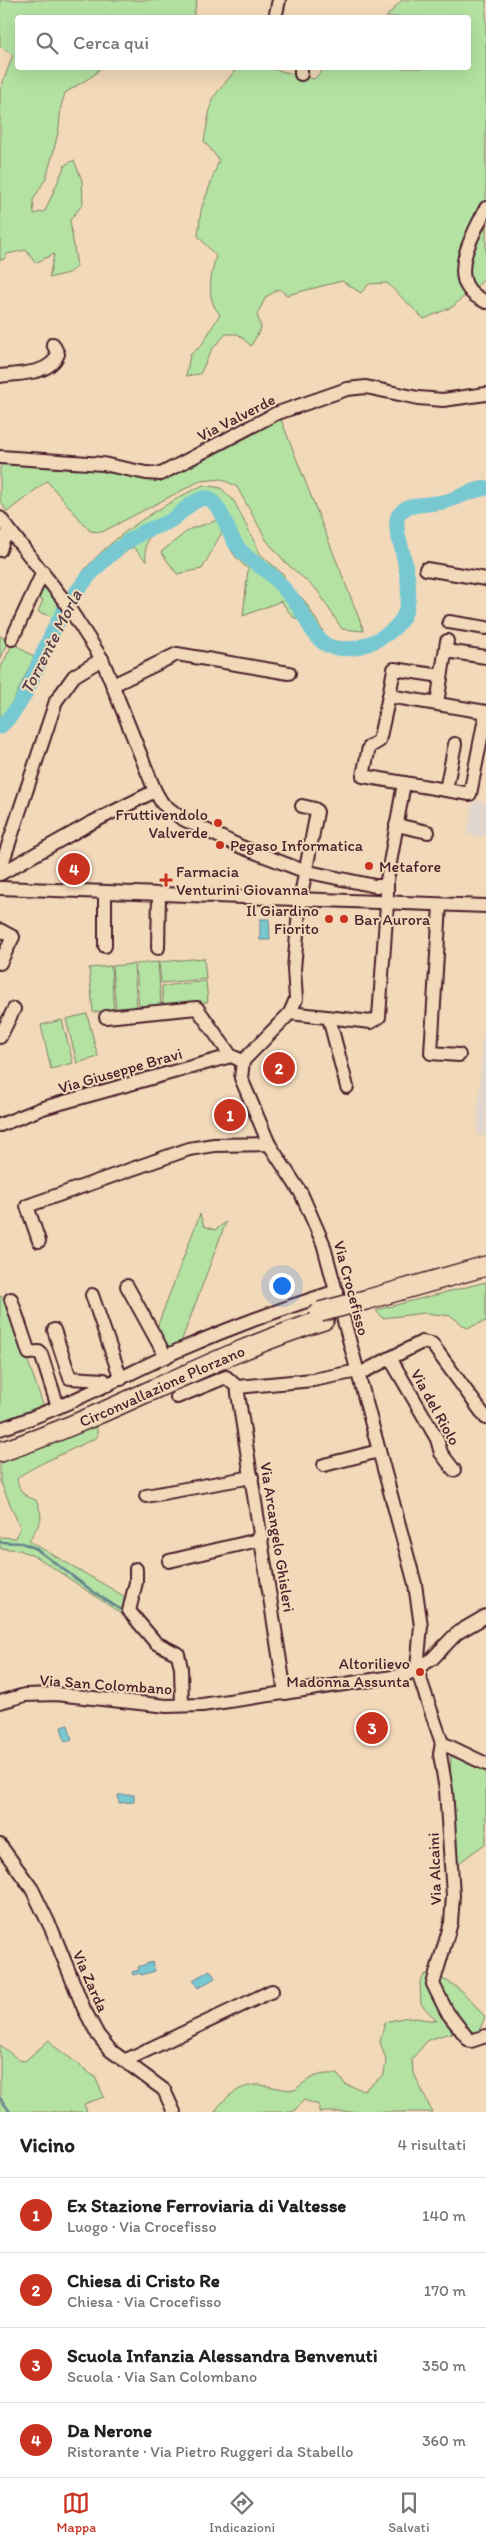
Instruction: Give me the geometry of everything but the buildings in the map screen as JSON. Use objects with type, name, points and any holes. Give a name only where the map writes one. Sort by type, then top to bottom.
[{"type":"highway","points":[[322,1316],[486,1266]]},
{"type":"highway","points":[[370,1302],[486,1275]]},
{"type":"highway","name":"Circonvallazione Plorzano","points":[[0,1444],[64,1419],[246,1338],[322,1316]]},
{"type":"highway","name":"Circonvallazione Plorzano","points":[[0,1452],[42,1437],[322,1316]]},
{"type":"street","points":[[276,15],[279,0]]},
{"type":"street","points":[[486,208],[464,260],[464,278],[472,294],[486,302]]},
{"type":"street","points":[[0,376],[48,368],[55,363],[58,354],[53,344]]},
{"type":"street","name":"Via Valverde","points":[[1,457],[103,464],[160,474],[275,414],[347,389],[366,387],[418,398],[443,400],[486,394]]},
{"type":"street","points":[[0,518],[63,599],[102,659],[162,804],[181,818],[239,846],[304,871],[380,886]]},
{"type":"street","points":[[0,550],[3,540],[10,531]]},
{"type":"street","points":[[426,568],[486,579]]},
{"type":"street","points":[[12,640],[43,572]]},
{"type":"street","points":[[449,622],[486,628]]},
{"type":"street","points":[[437,703],[446,646],[486,657]]},
{"type":"street","points":[[113,684],[177,654],[289,673]]},
{"type":"street","points":[[0,872],[56,701],[74,676],[102,659]]},
{"type":"street","points":[[389,696],[486,713],[470,794],[363,776],[369,747],[379,741],[394,669],[441,676]]},
{"type":"street","points":[[446,790],[455,744]]},
{"type":"street","points":[[290,1013],[370,1022],[379,1017],[380,886],[396,825],[404,783]]},
{"type":"street","points":[[0,872],[155,791]]},
{"type":"street","points":[[106,1017],[197,1008],[237,1059],[290,1013],[296,1000],[294,969],[300,900],[304,871],[317,812],[315,809],[302,806]]},
{"type":"street","points":[[396,825],[428,832]]},
{"type":"street","points":[[0,888],[486,906]]},
{"type":"street","points":[[105,892],[105,946]]},
{"type":"street","points":[[158,948],[159,894]]},
{"type":"street","points":[[440,905],[431,1053],[459,1054]]},
{"type":"street","points":[[0,930],[12,937],[0,963]]},
{"type":"street","points":[[0,1037],[14,1009]]},
{"type":"street","points":[[329,1018],[347,1087]]},
{"type":"street","name":"Via Giuseppe Bravi","points":[[2,1119],[237,1059]]},
{"type":"street","name":"Via Crocefisso","points":[[237,1059],[241,1078],[269,1144],[301,1193],[319,1230],[420,1604],[421,1642],[417,1669]]},
{"type":"street","points":[[39,1241],[26,1206],[189,1150],[214,1145],[269,1144]]},
{"type":"street","points":[[127,1286],[166,1357]]},
{"type":"street","points":[[0,1429],[58,1407],[107,1386],[166,1357],[250,1322],[337,1291]]},
{"type":"street","points":[[92,1295],[121,1379]]},
{"type":"street","points":[[10,1299],[29,1353],[39,1352],[41,1354],[58,1407]]},
{"type":"street","points":[[54,1330],[70,1378],[104,1380],[107,1386]]},
{"type":"street","name":"Via del Riolo","points":[[358,1373],[422,1342],[432,1344],[486,1418]]},
{"type":"street","name":"Via del Riolo","points":[[390,1358],[437,1439],[441,1453],[454,1470]]},
{"type":"street","points":[[177,1397],[226,1378],[237,1386],[313,1380],[358,1373]]},
{"type":"street","name":"Via Arcangelo Ghisleri","points":[[237,1386],[285,1693]]},
{"type":"street","points":[[324,1465],[379,1451]]},
{"type":"street","points":[[146,1496],[252,1477]]},
{"type":"street","points":[[168,1561],[262,1539]]},
{"type":"street","name":"Via San Colombano","points":[[136,1569],[136,1582],[129,1611],[156,1643],[178,1654],[181,1668],[182,1705]]},
{"type":"street","points":[[417,1669],[432,1659],[457,1633],[486,1616]]},
{"type":"street","name":"Via San Colombano","points":[[0,1702],[25,1695],[56,1694],[182,1705],[202,1705],[396,1677],[417,1669]]},
{"type":"street","name":"Via Alcaini","points":[[417,1669],[442,1743],[440,1754],[446,1790],[453,1895],[451,1923],[433,1984],[447,2012],[468,2039],[471,2041],[486,2036]]},
{"type":"street","points":[[442,1743],[486,1764]]},
{"type":"street","name":"Via Zarda","points":[[0,1845],[32,1889],[52,1930],[84,2009],[98,2034],[110,2050],[164,2090],[174,2112]]},
{"type":"street","points":[[124,2061],[272,1991]]},
{"type":"shaded area","points":[[486,798],[486,837],[467,834],[473,800],[485,802]]},
{"type":"shaded area","points":[[483,1029],[486,1030],[486,1136],[477,1135]]},
{"type":"green space","points":[[0,0],[197,0],[193,15],[15,15],[15,70],[98,70],[94,75],[65,93],[61,106],[59,128],[46,178],[33,200],[34,214],[45,211],[65,165],[74,160],[82,180],[83,204],[70,220],[77,267],[68,273],[49,278],[54,254],[35,263],[26,250],[7,254],[4,259],[0,260],[0,90],[13,55],[0,46]]},
{"type":"green space","points":[[402,0],[486,0],[486,278],[452,307],[424,319],[387,283],[369,284],[361,293],[342,281],[287,295],[279,289],[266,297],[257,314],[261,328],[251,346],[238,334],[226,334],[212,349],[200,374],[186,376],[190,355],[201,346],[220,314],[212,302],[210,286],[216,256],[198,236],[201,210],[219,160],[204,141],[212,99],[235,70],[277,70],[314,79],[323,70],[471,70],[471,15],[388,15]]},
{"type":"green space","points":[[280,417],[364,631],[342,629],[317,590],[286,563],[267,541],[237,487],[222,479],[200,481],[102,532],[90,531],[47,481],[7,512],[0,500],[0,467],[4,463],[76,470],[89,465],[145,478]]},
{"type":"green space","points":[[203,485],[221,488],[234,501],[261,555],[284,575],[285,583],[304,600],[323,631],[293,617],[281,601],[243,616],[248,569],[230,549],[227,539],[225,513],[222,507],[212,496],[206,494],[198,496],[181,515],[152,534],[146,544],[146,561],[133,547],[98,571],[92,580],[82,573],[94,559],[122,534],[154,512]]},
{"type":"green space","points":[[218,520],[223,530],[202,569],[177,574],[161,552],[190,529]]},
{"type":"green space","points":[[43,583],[59,606],[53,617],[38,612],[43,600],[35,597]]},
{"type":"green space","points":[[0,636],[9,641],[0,660]]},
{"type":"green space","points":[[13,643],[34,657],[8,712],[0,719],[0,669]]},
{"type":"green space","points":[[204,958],[206,979],[161,983],[159,962]]},
{"type":"green space","points":[[158,962],[161,1006],[139,1008],[136,964]]},
{"type":"green space","points":[[134,964],[137,1008],[116,1010],[112,966]]},
{"type":"green space","points":[[111,966],[114,1011],[93,1012],[89,968]]},
{"type":"green space","points":[[206,981],[208,1002],[163,1006],[162,986]]},
{"type":"green space","points":[[87,1014],[98,1057],[77,1063],[66,1019]]},
{"type":"green space","points":[[62,1020],[73,1063],[51,1069],[41,1025]]},
{"type":"green space","points":[[200,1214],[204,1226],[215,1230],[226,1222],[181,1342],[167,1349],[156,1330]]},
{"type":"green space","points":[[486,1282],[486,1321],[467,1328],[451,1316],[425,1313],[382,1318],[376,1310]]},
{"type":"green space","points":[[0,1296],[6,1299],[44,1407],[0,1423]]},
{"type":"green space","points":[[97,1421],[97,1437],[41,1464],[17,1479],[23,1493],[36,1500],[41,1513],[40,1522],[29,1541],[129,1599],[126,1617],[40,1559],[20,1550],[0,1548],[0,1537],[16,1538],[20,1527],[0,1481],[0,1456]]},
{"type":"green space","points":[[451,1753],[486,1770],[486,1843],[456,1865],[457,1840],[450,1796]]},
{"type":"green space","points":[[425,1974],[445,1980],[459,1989],[485,2017],[479,2031],[447,2034],[428,2040],[412,2059],[413,2071],[432,2112],[319,2112],[319,2105],[304,2100],[293,2112],[215,2112],[223,2101],[240,2089],[260,2085],[295,2090],[310,2079],[324,2074],[337,2074],[346,2085],[364,2090],[384,2075],[386,2060],[380,2042],[385,2022],[408,2017],[437,2021],[421,2004],[420,1982]]},
{"type":"green space","points":[[49,2040],[54,2046],[95,2077],[104,2097],[84,2104],[87,2112],[0,2112],[0,2045],[19,2060],[25,2061]]},
{"type":"water","points":[[260,919],[269,919],[270,940],[260,940]]},
{"type":"water","points":[[68,1725],[72,1740],[65,1742],[61,1727]]},
{"type":"water","points":[[118,1795],[134,1795],[134,1802],[119,1803]]},
{"type":"water","points":[[152,1962],[155,1971],[133,1975],[132,1972],[139,1970],[138,1967]]},
{"type":"water","points":[[210,1970],[215,1978],[198,1988],[193,1980]]},
{"type":"waterway","name":"Torrente Morla","points":[[0,727],[23,698],[56,625],[86,579],[112,553],[127,542],[143,532],[168,522],[198,500],[209,498],[214,503],[235,543],[242,552],[281,585],[315,634],[325,644],[342,649],[359,647],[377,640],[390,632],[400,622],[406,611],[408,584],[397,529],[399,514],[411,506],[442,502],[486,488]]},
{"type":"waterway","points":[[0,1542],[22,1543],[35,1548],[95,1593],[123,1611]]},
{"type":"waterway","points":[[0,2098],[10,2112]]},
{"type":"place","name":"Fruttivendolo Valverde","points":[[218,823]]},
{"type":"place","name":"Pegaso Informatica","points":[[220,845]]},
{"type":"place","name":"Metafore","points":[[369,866]]},
{"type":"place","name":"Da Nerone","points":[[74,869]]},
{"type":"place","name":"Farmacia Venturini Giovanna","points":[[166,880]]},
{"type":"place","name":"Il Giardino Fiorito","points":[[329,919]]},
{"type":"place","name":"Bar Aurora","points":[[344,919]]},
{"type":"place","name":"Chiesa di Cristo Re","points":[[279,1068]]},
{"type":"place","name":"Ex Stazione Ferroviaria di Valtesse","points":[[230,1115]]},
{"type":"place","name":"Altorilievo Madonna Assunta","points":[[420,1672]]},
{"type":"place","name":"Scuola Infanzia Alessandra Benvenuti","points":[[372,1728]]}]
